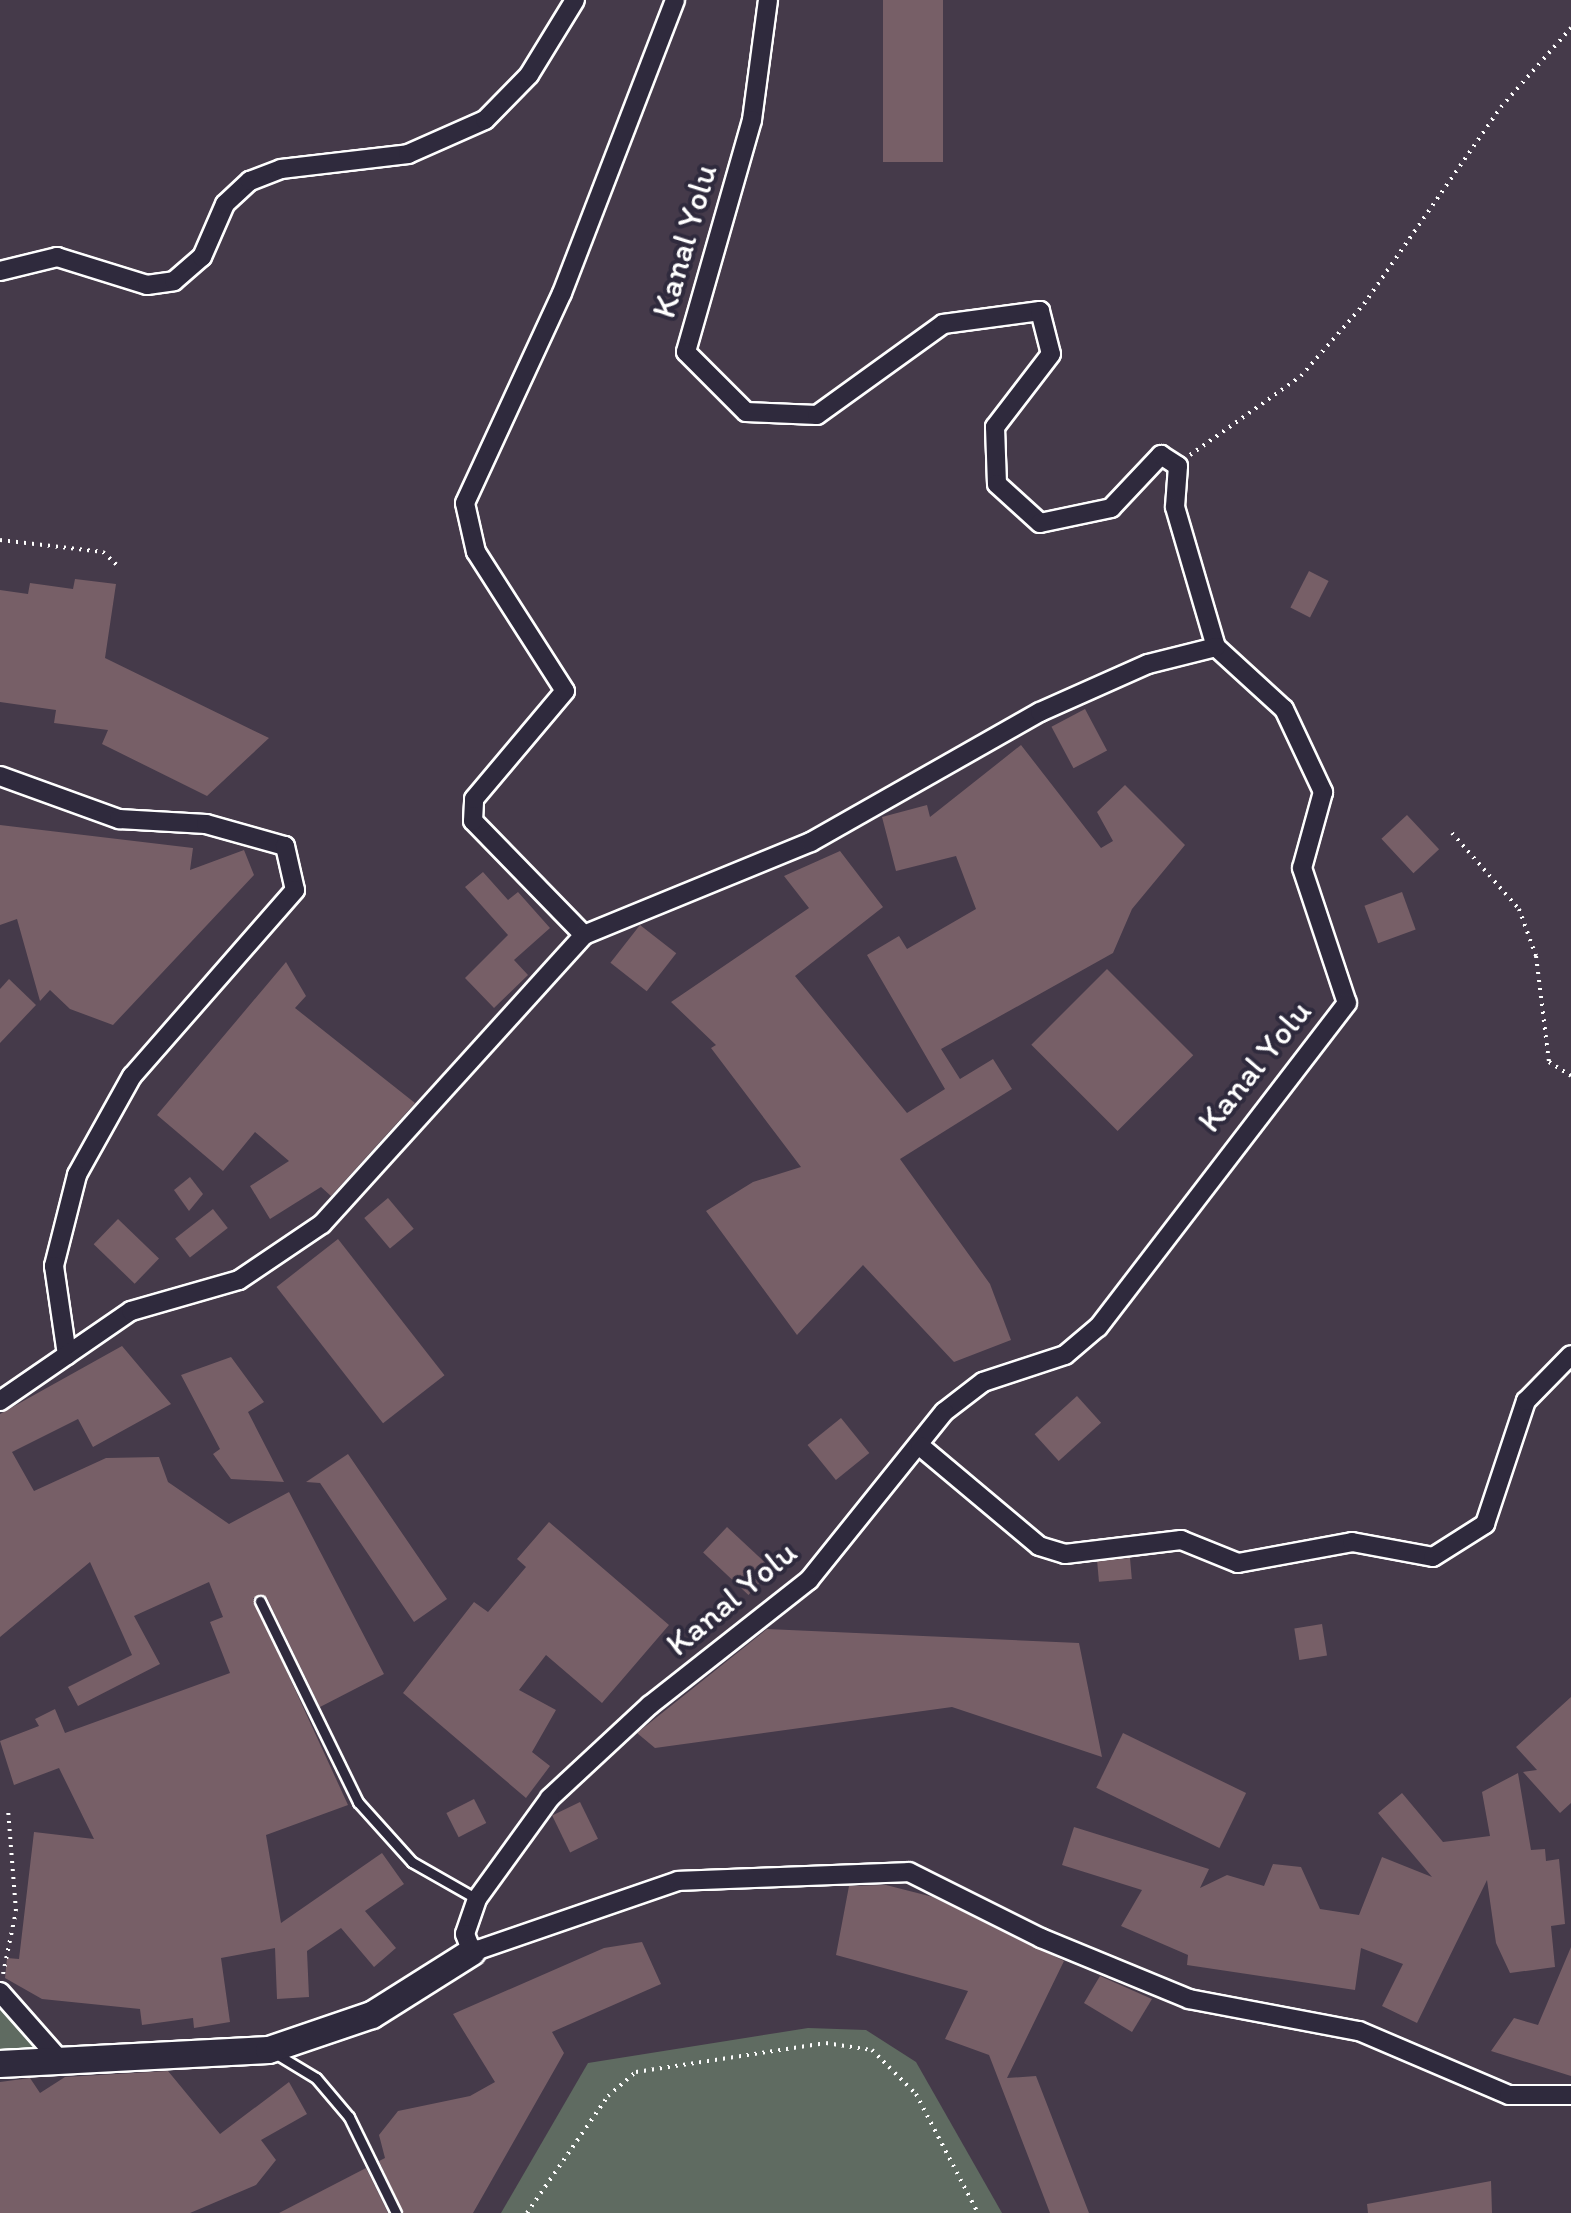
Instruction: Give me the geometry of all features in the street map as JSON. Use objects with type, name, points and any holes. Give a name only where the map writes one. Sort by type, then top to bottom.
[{"type":"street","points":[[0,271],[57,257],[147,285],[174,281],[202,257],[225,204],[250,181],[281,169],[408,154],[485,120],[529,75],[575,0]]},
{"type":"street","points":[[584,935],[473,821],[474,799],[565,691],[476,552],[465,503],[562,293],[675,0]]},
{"type":"street","name":"Kanal Yolu","points":[[768,0],[752,120],[686,352],[746,412],[817,415],[943,324],[1040,311],[1051,354],[995,427],[997,484],[1040,523],[1111,508],[1161,455],[1178,466]]},
{"type":"street","points":[[0,1401],[131,1311],[239,1280],[322,1224],[584,935],[811,842],[1040,712],[1148,664],[1216,647],[1175,507],[1178,466]]},
{"type":"street","name":"Kanal Yolu","points":[[472,1952],[465,1934],[477,1899],[550,1798],[650,1705],[809,1580],[920,1446],[944,1412],[983,1382],[1065,1355],[1098,1327],[1131,1291],[1188,1201],[1347,1003],[1302,868],[1323,792],[1284,709],[1216,647]]},
{"type":"street","points":[[0,776],[119,819],[206,824],[285,846],[295,890],[132,1076],[77,1175],[54,1266],[67,1355]]},
{"type":"street","points":[[920,1446],[1029,1539],[1065,1554],[1181,1540],[1238,1563],[1352,1542],[1433,1557],[1485,1524],[1526,1401],[1571,1355]]},
{"type":"street","points":[[0,2064],[269,2050],[372,2015],[472,1952],[678,1881],[909,1872],[1041,1938],[1189,1999],[1359,2031],[1509,2095],[1571,2095]]},
{"type":"street","points":[[0,1992],[59,2059]]},
{"type":"lane","points":[[260,1601],[358,1802],[412,1862],[477,1899]]},
{"type":"lane","points":[[269,2050],[316,2078],[349,2117],[396,2213]]},
{"type":"path","points":[[1178,466],[1301,376],[1364,304],[1501,107],[1571,28]]},
{"type":"path","points":[[0,540],[103,552],[117,565]]},
{"type":"path","points":[[1452,833],[1519,909],[1536,956],[1549,1062],[1571,1076]]},
{"type":"path","points":[[0,1992],[16,1911],[8,1810]]},
{"type":"path","points":[[527,2213],[608,2096],[636,2072],[826,2043],[872,2050],[916,2094],[978,2213]]},
{"type":"shaded area","points":[[0,2002],[46,2054],[0,2058]]},
{"type":"shaded area","points":[[808,2028],[866,2030],[916,2062],[1002,2213],[501,2213],[588,2063]]},
{"type":"building","points":[[883,0],[943,0],[943,162],[883,162]]},
{"type":"building","points":[[1309,571],[1329,581],[1310,618],[1290,608]]},
{"type":"building","points":[[75,579],[116,584],[105,658],[269,738],[207,796],[102,744],[108,730],[54,723],[56,710],[0,702],[0,590],[28,594],[30,583],[73,589]]},
{"type":"building","points":[[1085,709],[1107,750],[1074,768],[1051,727]]},
{"type":"building","points":[[1021,745],[1101,848],[1113,841],[1097,812],[1125,785],[1185,845],[1132,909],[1113,953],[941,1049],[960,1079],[993,1059],[1012,1089],[900,1159],[990,1284],[1011,1340],[954,1362],[863,1265],[797,1335],[706,1211],[753,1182],[801,1167],[711,1048],[716,1045],[671,1002],[809,908],[784,876],[840,851],[883,907],[795,976],[907,1113],[945,1089],[867,955],[899,936],[907,949],[976,909],[956,856],[896,871],[882,817],[927,805],[930,817]]},
{"type":"building","points":[[1407,815],[1439,849],[1413,873],[1381,839]]},
{"type":"building","points":[[0,825],[193,848],[190,870],[244,850],[254,875],[113,1025],[70,1009],[50,990],[40,1001],[17,919],[0,925]]},
{"type":"building","points":[[483,872],[508,900],[518,892],[550,928],[514,960],[528,975],[494,1008],[465,978],[508,935],[465,887]]},
{"type":"building","points":[[1402,892],[1416,930],[1378,943],[1364,906]]},
{"type":"building","points":[[640,925],[676,953],[647,991],[610,963]]},
{"type":"building","points":[[286,962],[306,996],[295,1008],[415,1103],[331,1196],[321,1187],[270,1219],[250,1186],[289,1161],[255,1132],[223,1171],[157,1115]]},
{"type":"building","points":[[1107,969],[1193,1055],[1118,1131],[1031,1045]]},
{"type":"building","points":[[9,979],[36,1005],[0,1043],[0,989]]},
{"type":"building","points":[[190,1177],[203,1194],[189,1211],[174,1190]]},
{"type":"building","points":[[388,1198],[414,1229],[390,1249],[364,1218]]},
{"type":"building","points":[[213,1209],[228,1228],[190,1257],[175,1239]]},
{"type":"building","points":[[118,1219],[159,1259],[135,1284],[94,1244]]},
{"type":"building","points":[[338,1239],[445,1375],[383,1423],[277,1287]]},
{"type":"building","points":[[122,1346],[171,1404],[93,1447],[78,1419],[12,1452],[34,1491],[106,1458],[159,1457],[168,1482],[229,1524],[289,1492],[384,1674],[320,1707],[267,1598],[253,1598],[348,1805],[266,1835],[281,1923],[382,1853],[404,1884],[365,1911],[396,1948],[374,1967],[341,1928],[307,1951],[309,1997],[277,1999],[275,1948],[221,1958],[230,2022],[194,2028],[193,2018],[142,2025],[140,2009],[42,1999],[5,1978],[7,1958],[19,1959],[34,1832],[94,1839],[59,1768],[14,1785],[0,1741],[39,1726],[35,1719],[55,1709],[65,1733],[230,1673],[210,1622],[223,1617],[209,1582],[134,1616],[160,1664],[78,1706],[68,1687],[132,1655],[90,1562],[0,1637],[0,1414]]},
{"type":"building","points":[[231,1357],[264,1402],[248,1412],[284,1482],[231,1479],[213,1454],[220,1449],[181,1375]]},
{"type":"building","points":[[1077,1396],[1101,1423],[1059,1461],[1035,1434]]},
{"type":"building","points":[[841,1418],[869,1453],[836,1480],[808,1445]]},
{"type":"building","points":[[348,1454],[447,1599],[414,1622],[320,1483],[306,1482]]},
{"type":"building","points":[[549,1522],[669,1625],[602,1703],[546,1655],[519,1690],[556,1710],[532,1752],[550,1766],[526,1798],[403,1693],[474,1602],[488,1612],[526,1567],[517,1559]]},
{"type":"building","points":[[727,1527],[772,1569],[748,1595],[703,1553]]},
{"type":"building","points":[[1130,1558],[1132,1579],[1099,1582],[1097,1561]]},
{"type":"building","points":[[1322,1624],[1327,1656],[1299,1660],[1294,1628]]},
{"type":"building","points":[[767,1629],[1079,1643],[1102,1757],[952,1707],[655,1748],[637,1733]]},
{"type":"building","points":[[1571,1697],[1571,1803],[1560,1813],[1523,1772],[1537,1770],[1516,1747]]},
{"type":"building","points":[[1123,1733],[1246,1793],[1219,1848],[1096,1788]]},
{"type":"building","points":[[1518,1773],[1531,1850],[1545,1849],[1546,1861],[1559,1859],[1565,1924],[1551,1926],[1555,1967],[1510,1973],[1496,1943],[1487,1880],[1417,2023],[1382,2006],[1403,1964],[1361,1948],[1355,1990],[1187,1965],[1188,1955],[1121,1926],[1142,1890],[1062,1865],[1074,1827],[1209,1869],[1200,1888],[1227,1875],[1264,1886],[1273,1864],[1301,1867],[1320,1909],[1359,1915],[1382,1857],[1432,1877],[1378,1813],[1402,1793],[1443,1842],[1490,1836],[1482,1792]]},
{"type":"building","points":[[474,1799],[486,1823],[459,1837],[446,1813]]},
{"type":"building","points":[[580,1802],[598,1839],[570,1852],[552,1816]]},
{"type":"building","points":[[886,1885],[933,1897],[1064,1961],[1007,2078],[1036,2076],[1089,2213],[1050,2213],[989,2055],[945,2039],[968,1991],[836,1955],[849,1886]]},
{"type":"building","points":[[642,1942],[661,1984],[552,2032],[564,2053],[473,2213],[403,2213],[379,2161],[385,2158],[379,2135],[398,2111],[470,2096],[495,2082],[453,2014],[604,1948]]},
{"type":"building","points":[[1571,1947],[1571,2076],[1491,2051],[1514,2018],[1538,2025]]},
{"type":"building","points":[[1100,1976],[1152,1999],[1132,2032],[1084,2003]]},
{"type":"building","points":[[168,2071],[220,2134],[289,2082],[307,2114],[261,2140],[276,2160],[256,2185],[190,2213],[0,2213],[0,2082],[30,2078],[40,2093],[65,2077]]},
{"type":"building","points":[[366,2168],[388,2213],[279,2213]]},
{"type":"building","points":[[1491,2181],[1492,2213],[1368,2213],[1367,2204]]}]
